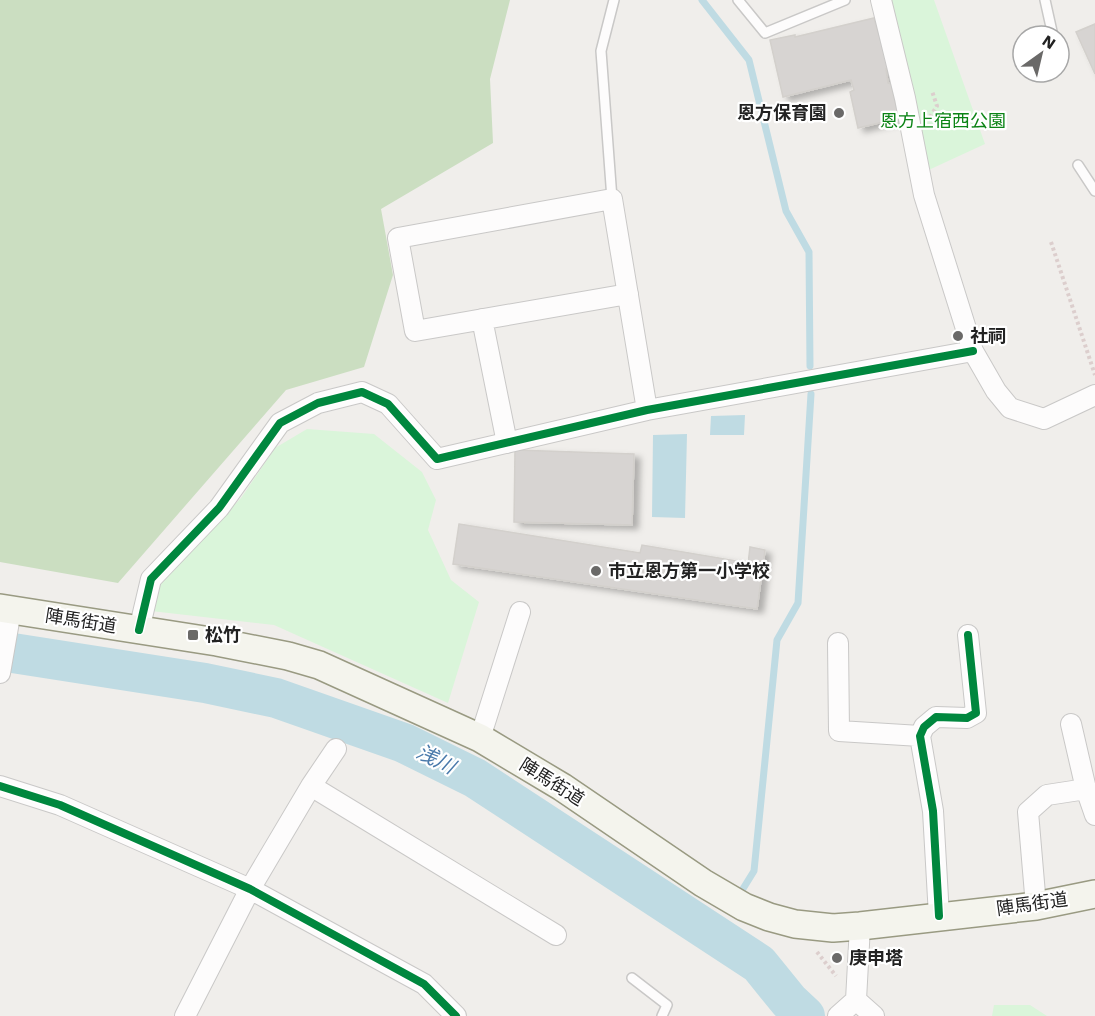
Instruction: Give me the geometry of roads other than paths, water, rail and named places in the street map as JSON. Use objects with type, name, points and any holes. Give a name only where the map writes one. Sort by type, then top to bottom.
[{"type":"main road","name":"陣馬街道","points":[[6,614],[139,630],[263,651],[319,665],[480,738],[562,787],[703,883],[744,907],[795,924],[833,928],[861,926],[1036,906],[1095,894]]},
{"type":"street","points":[[881,0],[905,98],[924,195],[973,351],[996,391],[1010,408],[1044,419],[1095,395]]},
{"type":"street","points":[[628,294],[415,331],[398,238],[612,199],[628,294],[647,410]]},
{"type":"street","points":[[482,319],[507,443]]},
{"type":"street","points":[[139,630],[151,579],[219,508],[280,423],[318,403],[362,392],[388,404],[436,459],[647,410],[973,351]]},
{"type":"street","points":[[480,738],[520,612]]},
{"type":"street","points":[[0,673],[6,614]]},
{"type":"street","points":[[939,916],[933,811],[920,736],[924,727],[936,717],[967,718],[976,713],[968,635]]},
{"type":"street","points":[[838,643],[839,730],[920,736]]},
{"type":"street","points":[[1071,724],[1086,789],[1095,815]]},
{"type":"street","points":[[185,1016],[250,889],[311,786],[336,749]]},
{"type":"street","points":[[0,786],[60,805],[250,889],[424,984],[456,1016]]},
{"type":"street","points":[[311,786],[556,935]]},
{"type":"street","points":[[1036,906],[1028,812],[1047,795],[1086,789]]},
{"type":"street","points":[[861,926],[847,1008],[874,1016]]},
{"type":"lane","points":[[612,199],[601,51],[614,0]]},
{"type":"lane","points":[[738,0],[765,33],[845,0]]},
{"type":"lane","points":[[1045,0],[1050,24]]},
{"type":"lane","points":[[1078,165],[1095,191]]},
{"type":"lane","points":[[632,978],[667,1005],[662,1016]]},
{"type":"water","points":[[745,415],[744,435],[710,435],[711,416]]},
{"type":"water","points":[[687,434],[685,518],[652,517],[653,435]]},
{"type":"waterway","points":[[702,0],[749,60],[786,211],[809,252],[810,366]]},
{"type":"waterway","points":[[741,892],[754,871],[777,640],[798,603],[811,394]]},
{"type":"waterway","name":"浅川","points":[[0,651],[205,683],[276,698],[404,743],[475,778],[759,964],[789,1001],[805,1016]]},
{"type":"waterway","points":[[714,936],[723,922]]},
{"type":"place","name":"恩方保育園","points":[[839,113]]},
{"type":"place","name":"社祠","points":[[958,336]]},
{"type":"place","name":"市立恩方第一小学校","points":[[596,571]]},
{"type":"place","name":"松竹","points":[[193,635]]},
{"type":"place","name":"庚申塔","points":[[837,958]]},
{"type":"park label","name":"恩方上宿西公園","points":[[943,121]]}]
